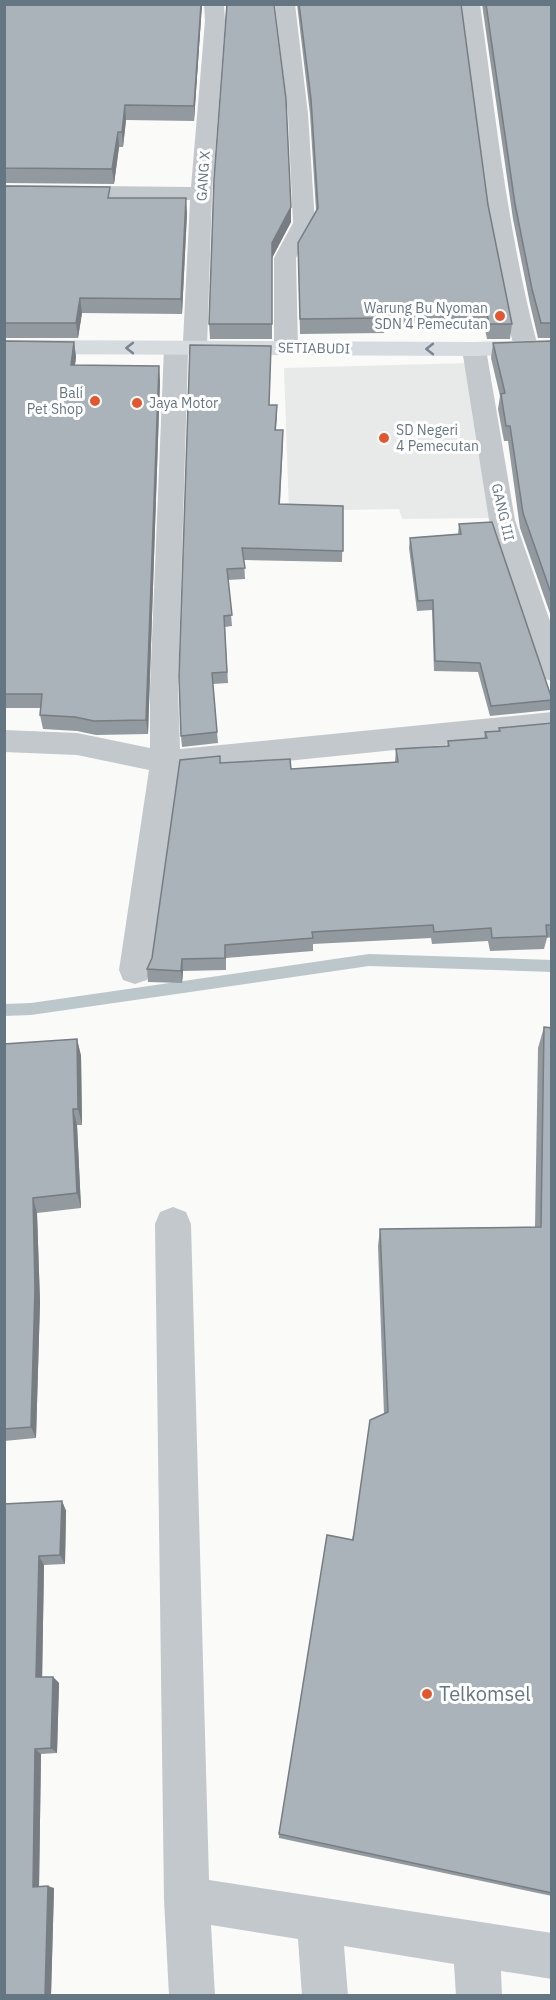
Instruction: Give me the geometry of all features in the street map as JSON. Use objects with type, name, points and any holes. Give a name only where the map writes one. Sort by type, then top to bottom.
[{"type":"main road","name":"SETIABUDI","points":[[4,347],[474,349],[552,347]]},
{"type":"street","name":"GANG X","points":[[135,970],[165,762],[164,688],[185,348],[201,194],[215,21],[214,4]]},
{"type":"street","points":[[285,4],[298,114],[304,223],[285,258],[286,348]]},
{"type":"street","points":[[470,4],[492,169],[516,305],[526,348]]},
{"type":"street","points":[[4,192],[201,194]]},
{"type":"street","name":"GANG III","points":[[474,349],[502,520],[552,671]]},
{"type":"street","points":[[4,741],[77,744],[165,762],[552,723]]},
{"type":"street","points":[[173,1224],[187,1899],[192,1995]]},
{"type":"street","points":[[187,1899],[552,1956]]},
{"type":"street","points":[[319,1919],[325,1995]]},
{"type":"street","points":[[476,1944],[479,1995]]},
{"type":"shaded area","name":"SD Negeri 4 Pemecutan","points":[[469,363],[496,518],[402,519],[399,509],[289,511],[284,368]]},
{"type":"building","points":[[4,4],[201,4],[194,106],[125,105],[122,132],[118,132],[112,169],[4,168]]},
{"type":"building","points":[[227,4],[274,4],[286,99],[291,207],[272,243],[272,324],[209,324],[214,179]]},
{"type":"building","points":[[299,4],[461,4],[488,205],[512,324],[489,324],[487,314],[384,314],[385,318],[300,319],[298,243],[318,208],[311,99]]},
{"type":"building","points":[[486,4],[552,4],[552,323],[541,323],[532,289],[515,204]]},
{"type":"building","points":[[4,186],[110,187],[108,198],[186,198],[181,299],[80,298],[76,323],[4,323]]},
{"type":"building","points":[[4,341],[74,342],[71,365],[159,366],[146,720],[94,721],[75,717],[40,715],[42,694],[4,694]]},
{"type":"building","points":[[552,341],[552,596],[523,513],[510,426],[506,426],[501,394],[505,393],[493,343]]},
{"type":"building","points":[[190,345],[271,346],[269,405],[277,405],[275,430],[283,430],[279,504],[343,506],[343,551],[242,548],[245,568],[227,569],[232,615],[224,616],[227,672],[212,673],[217,732],[181,736],[179,677]]},
{"type":"building","points":[[492,522],[552,700],[491,706],[480,663],[435,661],[433,600],[418,601],[410,538],[461,534],[459,524]]},
{"type":"building","points":[[552,723],[552,925],[546,925],[547,936],[492,938],[491,928],[434,932],[433,925],[312,932],[313,938],[225,945],[225,958],[182,959],[181,971],[147,969],[152,958],[180,760],[220,756],[220,763],[290,759],[291,769],[398,762],[396,749],[449,746],[448,741],[487,738],[485,732],[500,731],[499,728]]},
{"type":"building","name":"Telkomsel","points":[[544,1027],[552,1028],[552,1893],[279,1834],[327,1535],[353,1540],[370,1420],[388,1412],[380,1229],[541,1227]]},
{"type":"building","points":[[77,1039],[78,1109],[73,1109],[77,1193],[33,1198],[35,1288],[31,1427],[4,1429],[4,1044]]},
{"type":"building","points":[[62,1501],[60,1555],[39,1556],[36,1677],[53,1677],[51,1748],[35,1749],[33,1887],[48,1886],[45,1995],[4,1995],[4,1504]]},
{"type":"waterway","points":[[4,1010],[31,1009],[369,960],[552,966]]},
{"type":"place","name":"Warung Bu Nyoman SDN 4 Pemecutan","points":[[500,316]]},
{"type":"place","name":"Bali Pet Shop","points":[[95,401]]},
{"type":"place","name":"Jaya Motor","points":[[137,403]]},
{"type":"place","name":"SD Negeri 4 Pemecutan","points":[[384,438]]},
{"type":"place","name":"Telkomsel","points":[[427,1694]]}]
